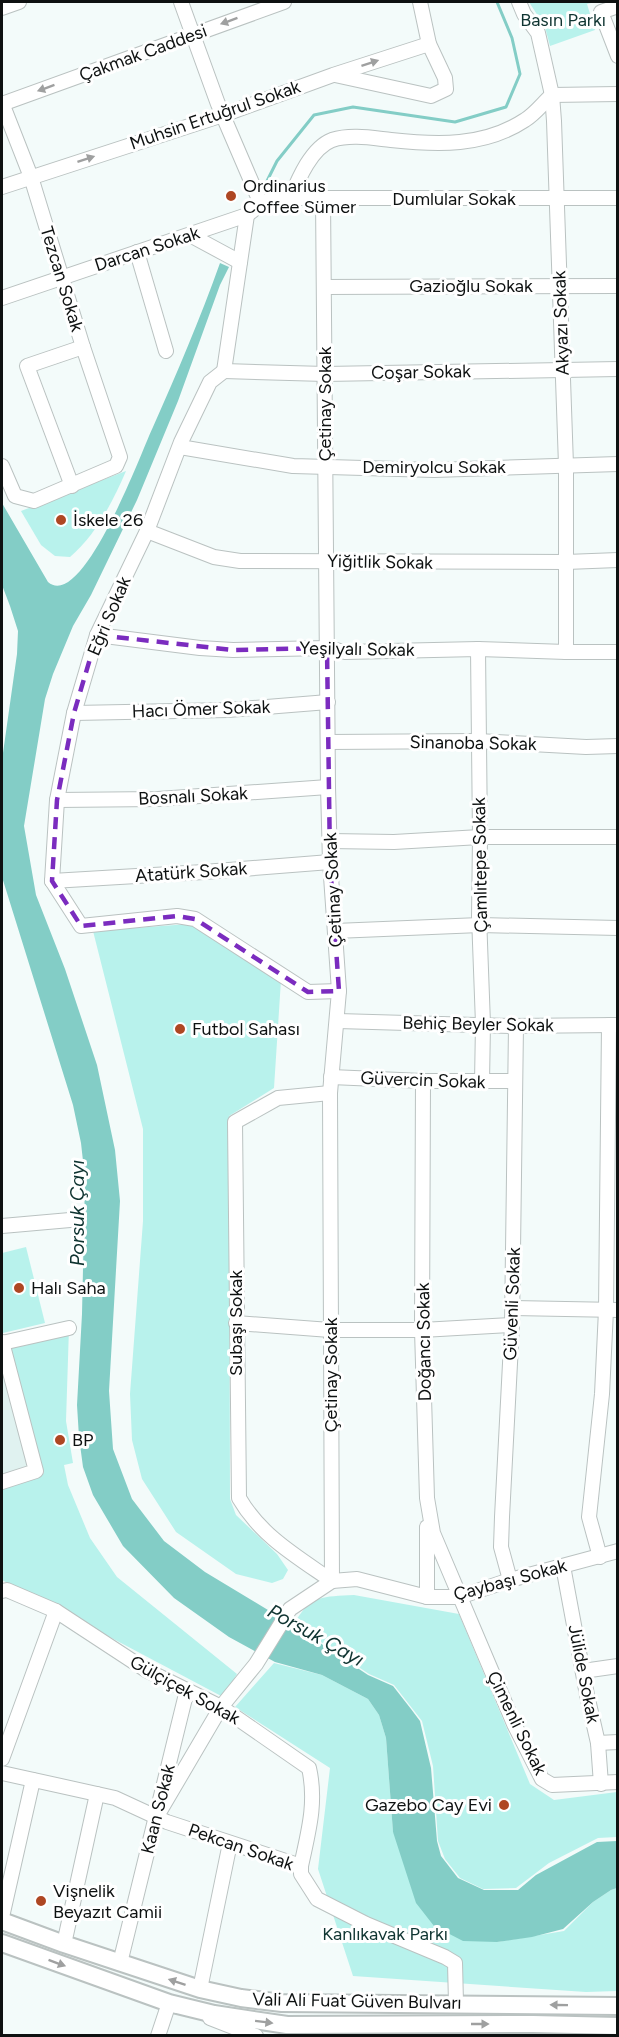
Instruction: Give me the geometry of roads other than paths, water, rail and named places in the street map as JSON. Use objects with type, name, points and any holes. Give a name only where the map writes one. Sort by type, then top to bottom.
[{"type":"main road","name":"Vali Ali Fuat Güven Bulvarı","points":[[2,1919],[120,1963],[200,1989],[241,1998],[282,2003],[618,2006]]},
{"type":"main road","name":"Vali Ali Fuat Güven Bulvarı","points":[[2,1943],[169,2003],[214,2014],[287,2025],[342,2030],[533,2030],[618,2026]]},
{"type":"street","points":[[2,8],[19,2]]},
{"type":"street","points":[[181,2],[223,115],[261,204],[273,198],[290,199],[303,169],[320,149],[331,141],[354,136],[425,143],[455,143],[502,133],[527,119],[552,95],[618,94]]},
{"type":"street","name":"Çakmak Caddesi","points":[[2,104],[284,2]]},
{"type":"street","points":[[333,75],[431,96],[446,89],[445,78],[429,44],[420,2]]},
{"type":"street","name":"Akyazı Sokak","points":[[519,2],[524,14],[538,33],[552,95],[566,465],[566,652]]},
{"type":"street","points":[[618,6],[601,12],[618,56]]},
{"type":"street","name":"Muhsin Ertuğrul Sokak","points":[[2,187],[223,115],[333,75],[429,44]]},
{"type":"street","name":"Tezcan Sokak","points":[[2,104],[31,177],[83,347],[120,457],[116,466],[72,486]]},
{"type":"street","name":"Çetinay Sokak","points":[[323,198],[328,787],[330,862],[339,991],[330,1093],[332,1581]]},
{"type":"street","name":"Dumlular Sokak","points":[[290,199],[618,198]]},
{"type":"street","name":"Darcan Sokak","points":[[2,298],[248,215],[261,204]]},
{"type":"street","points":[[224,370],[248,215]]},
{"type":"street","points":[[190,235],[240,262]]},
{"type":"street","points":[[137,252],[166,351]]},
{"type":"street","name":"Gazioğlu Sokak","points":[[324,287],[618,286]]},
{"type":"street","points":[[2,466],[15,496],[34,501],[72,486],[27,366],[83,347]]},
{"type":"street","name":"Coşar Sokak","points":[[224,370],[325,374],[618,369]]},
{"type":"street","name":"Eğri Sokak","points":[[52,881],[57,800],[74,713],[97,635],[147,531],[180,447],[210,382],[224,370]]},
{"type":"street","name":"Demiryolcu Sokak","points":[[180,447],[293,466],[434,470],[618,464]]},
{"type":"street","name":"Yiğitlik Sokak","points":[[147,531],[184,546],[240,561],[566,562],[618,560]]},
{"type":"street","name":"Yeşilyalı Sokak","points":[[97,635],[222,649],[327,648],[345,652],[478,649],[618,651]]},
{"type":"street","name":"Çamlıtepe Sokak","points":[[478,649],[482,1082]]},
{"type":"street","name":"Hacı Ömer Sokak","points":[[74,713],[228,710],[328,702]]},
{"type":"street","name":"Sinanoba Sokak","points":[[328,742],[478,741],[586,747],[618,746]]},
{"type":"street","name":"Bosnalı Sokak","points":[[57,800],[158,799],[328,787]]},
{"type":"street","points":[[330,842],[394,842],[480,837],[618,837]]},
{"type":"street","name":"Atatürk Sokak","points":[[52,881],[330,862]]},
{"type":"street","points":[[52,881],[81,926],[177,916],[195,919],[308,992],[339,991]]},
{"type":"street","points":[[335,931],[480,926],[618,928]]},
{"type":"street","name":"Behiç Beyler Sokak","points":[[338,1021],[516,1026],[613,1025]]},
{"type":"street","points":[[600,1557],[589,1517],[612,1310],[613,1025]]},
{"type":"street","name":"Güvenli Sokak","points":[[510,1580],[501,1547],[501,1537],[513,1308],[516,1026]]},
{"type":"street","name":"Güvercin Sokak","points":[[331,1077],[423,1081],[515,1081]]},
{"type":"street","name":"Doğancı Sokak","points":[[423,1081],[422,1330],[427,1498],[433,1533],[459,1597]]},
{"type":"street","name":"Subaşı Sokak","points":[[330,1093],[278,1098],[235,1122],[239,1498],[249,1515],[267,1534],[332,1581]]},
{"type":"street","points":[[2,1226],[70,1220]]},
{"type":"street","points":[[513,1308],[612,1310]]},
{"type":"street","points":[[236,1323],[330,1330],[422,1330],[512,1325]]},
{"type":"street","points":[[2,1482],[36,1471],[2,1343],[69,1328]]},
{"type":"street","points":[[427,1498],[427,1597]]},
{"type":"street","name":"Çaybaşı Sokak","points":[[332,1581],[357,1580],[427,1597],[459,1597],[510,1580],[618,1551]]},
{"type":"street","name":"Jülide Sokak","points":[[563,1566],[598,1743],[602,1784]]},
{"type":"street","points":[[157,1816],[221,1707],[256,1664],[290,1609],[332,1581]]},
{"type":"street","name":"Gülçiçek Sokak","points":[[2,1591],[7,1590],[56,1611],[146,1670],[221,1707],[309,1768],[314,1789],[301,1866]]},
{"type":"street","name":"Çimenli Sokak","points":[[459,1597],[514,1724],[542,1779],[552,1785],[618,1782]]},
{"type":"street","points":[[2,1759],[56,1611]]},
{"type":"street","points":[[583,1671],[618,1666]]},
{"type":"street","name":"Kaan Sokak","points":[[120,1963],[187,1690]]},
{"type":"street","points":[[598,1743],[618,1742]]},
{"type":"street","name":"Pekcan Sokak","points":[[2,1773],[115,1798],[167,1822],[301,1866],[301,1874],[317,1899],[344,1914],[445,1956],[455,1963],[456,2004]]},
{"type":"street","points":[[2,1919],[33,1780]]},
{"type":"street","points":[[64,1944],[97,1794]]},
{"type":"street","points":[[200,1989],[230,1843]]},
{"type":"street","points":[[158,2036],[169,2003],[256,2036]]},
{"type":"waterway","points":[[265,185],[277,161],[314,115],[353,107],[455,122],[506,107],[520,74],[512,38],[497,2]]},
{"type":"place","name":"Ordinarius Coffee Sümer","points":[[231,196]]},
{"type":"place","name":"İskele 26","points":[[61,520]]},
{"type":"place","name":"Futbol Sahası","points":[[180,1029]]},
{"type":"place","name":"Halı Saha","points":[[19,1288]]},
{"type":"place","name":"BP","points":[[60,1440]]},
{"type":"place","name":"Gazebo Cay Evi","points":[[504,1805]]},
{"type":"place","name":"Vişnelik Beyazıt Camii","points":[[41,1901]]},
{"type":"park label","name":"Basın Parkı","points":[[563,20]]},
{"type":"park label","name":"Kanlıkavak Parkı","points":[[385,1934]]},
{"type":"water label","name":"Porsuk Çayı","points":[[77,1213]]},
{"type":"water label","name":"Porsuk Çayı","points":[[316,1635]]}]
